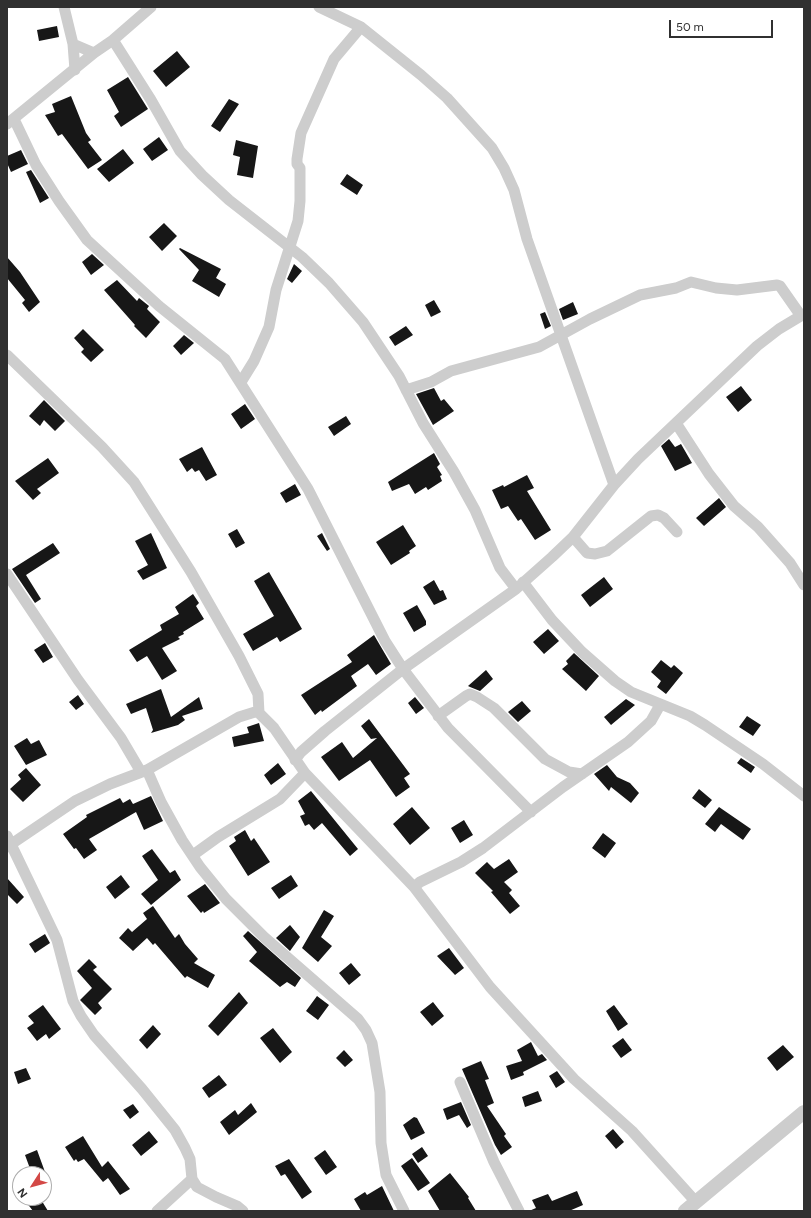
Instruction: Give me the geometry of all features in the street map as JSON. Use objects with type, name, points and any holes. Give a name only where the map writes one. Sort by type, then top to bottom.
[{"type":"street","points":[[64,7],[73,44],[75,70]]},
{"type":"street","points":[[151,7],[113,40],[94,53],[75,70],[10,121],[59,201],[87,240],[159,306],[225,359],[241,382],[308,490],[385,641],[403,669],[438,716],[531,812]]},
{"type":"street","points":[[319,7],[361,27],[448,98],[492,148],[504,168],[514,190],[527,239],[614,485]]},
{"type":"street","points":[[241,382],[254,361],[269,327],[276,290],[298,221],[300,201],[300,168],[297,164],[297,159],[301,133],[334,59],[361,27]]},
{"type":"street","points":[[113,40],[151,100],[180,151],[202,175],[229,200],[290,248],[324,278],[346,302],[391,362],[475,510],[500,568],[520,585],[582,652],[631,692],[690,716],[705,725],[763,764],[804,796]]},
{"type":"street","points":[[73,44],[94,53]]},
{"type":"street","points":[[295,760],[325,731],[403,669],[520,585],[552,557],[573,537],[614,485],[676,423],[757,346],[802,315],[780,286],[769,285],[737,290],[716,288],[691,282],[676,288],[640,295],[590,319],[539,347],[451,371],[431,382],[406,390]]},
{"type":"street","points":[[7,355],[102,446],[134,482],[190,572],[239,656],[258,694],[259,713]]},
{"type":"street","points":[[676,423],[709,474],[734,506],[758,527],[790,563],[804,585]]},
{"type":"street","points":[[573,537],[587,553],[595,554],[608,551],[651,516],[658,515],[664,518],[677,532]]},
{"type":"street","points":[[7,574],[78,680],[144,771],[175,828],[193,856],[226,899],[248,922],[358,1019],[366,1030],[372,1043],[380,1092],[381,1143],[386,1175],[404,1211]]},
{"type":"street","points":[[438,716],[470,694],[494,708],[545,759],[570,772],[582,774]]},
{"type":"street","points":[[414,887],[420,882],[478,852],[639,733],[651,720],[660,705]]},
{"type":"street","points":[[243,1211],[237,1206],[204,1192],[197,1187],[192,1179],[190,1159],[175,1130],[142,1089],[94,1036],[81,1016],[73,1001],[57,940],[8,842],[75,801],[110,784],[144,771],[239,718],[255,712],[259,713],[274,728],[305,773],[414,887],[490,987],[574,1079],[637,1136],[696,1202]]},
{"type":"street","points":[[193,856],[218,837],[280,798],[305,773]]},
{"type":"street","points":[[460,1082],[494,1162],[519,1211]]},
{"type":"street","points":[[685,1211],[804,1112]]},
{"type":"street","points":[[157,1211],[192,1179]]},
{"type":"building","points":[[57,26],[59,37],[39,41],[37,30]]},
{"type":"building","points":[[177,51],[190,67],[166,87],[153,71]]},
{"type":"building","points":[[128,77],[148,109],[121,127],[114,116],[119,112],[107,90]]},
{"type":"building","points":[[71,96],[86,133],[91,140],[88,142],[102,160],[88,169],[62,134],[58,136],[45,115],[55,112],[52,104]]},
{"type":"building","points":[[229,99],[239,104],[220,132],[211,126]]},
{"type":"building","points":[[159,137],[168,150],[152,161],[143,149]]},
{"type":"building","points":[[236,140],[258,146],[253,178],[237,175],[240,157],[233,155]]},
{"type":"building","points":[[123,149],[134,163],[109,182],[97,169]]},
{"type":"building","points":[[21,150],[28,164],[11,172],[7,163],[7,156]]},
{"type":"building","points":[[31,170],[49,198],[40,203],[26,172]]},
{"type":"building","points":[[347,174],[363,185],[357,195],[340,184]]},
{"type":"building","points":[[164,223],[177,236],[162,251],[149,237]]},
{"type":"building","points":[[180,248],[221,269],[216,278],[226,284],[219,297],[192,281],[199,270],[179,249]]},
{"type":"building","points":[[92,254],[104,265],[91,275],[82,262]]},
{"type":"building","points":[[7,257],[20,272],[40,302],[29,312],[22,303],[25,300],[7,278]]},
{"type":"building","points":[[294,264],[302,271],[292,283],[287,279]]},
{"type":"building","points":[[117,280],[137,301],[139,298],[149,306],[147,309],[160,322],[146,338],[104,290]]},
{"type":"building","points":[[434,300],[441,312],[431,317],[425,305]]},
{"type":"building","points":[[573,302],[578,314],[563,320],[559,309]]},
{"type":"building","points":[[545,312],[551,326],[545,329],[540,314]]},
{"type":"building","points":[[406,326],[413,335],[395,346],[389,337]]},
{"type":"building","points":[[83,329],[104,350],[91,362],[81,352],[84,349],[74,338]]},
{"type":"building","points":[[184,335],[194,343],[181,355],[173,346]]},
{"type":"building","points":[[741,386],[752,400],[738,412],[726,397]]},
{"type":"building","points":[[434,388],[441,401],[444,399],[454,411],[433,425],[416,394]]},
{"type":"building","points":[[44,400],[65,421],[55,431],[44,420],[40,426],[29,416]]},
{"type":"building","points":[[245,404],[255,419],[241,429],[231,414]]},
{"type":"building","points":[[346,416],[351,424],[334,436],[328,427]]},
{"type":"building","points":[[669,439],[675,447],[681,444],[692,463],[675,471],[661,446]]},
{"type":"building","points":[[202,447],[217,475],[206,481],[199,470],[195,472],[192,468],[187,472],[179,459]]},
{"type":"building","points":[[434,453],[440,464],[437,467],[442,475],[440,476],[442,481],[428,490],[426,487],[415,494],[409,484],[392,491],[388,482]]},
{"type":"building","points":[[48,458],[59,473],[37,489],[41,493],[33,500],[15,481]]},
{"type":"building","points":[[527,475],[534,488],[527,491],[551,530],[535,540],[521,519],[518,521],[508,506],[501,509],[492,490],[503,485],[504,487]]},
{"type":"building","points":[[295,484],[301,495],[286,503],[280,493]]},
{"type":"building","points":[[719,498],[726,507],[704,526],[696,518]]},
{"type":"building","points":[[403,525],[416,546],[409,551],[410,553],[391,565],[376,542]]},
{"type":"building","points":[[237,529],[245,543],[236,548],[228,534]]},
{"type":"building","points":[[151,533],[167,568],[143,580],[137,571],[148,565],[135,541]]},
{"type":"building","points":[[322,533],[330,549],[327,551],[317,536]]},
{"type":"building","points":[[53,543],[60,553],[26,575],[41,599],[35,603],[12,569]]},
{"type":"building","points":[[269,572],[302,629],[280,642],[277,637],[253,651],[243,634],[274,616],[254,581]]},
{"type":"building","points":[[604,577],[613,589],[590,607],[581,595]]},
{"type":"building","points":[[434,580],[440,591],[443,590],[447,599],[434,605],[423,587]]},
{"type":"building","points":[[193,594],[199,603],[196,606],[204,619],[183,632],[184,634],[178,637],[180,639],[162,648],[177,671],[162,680],[147,656],[137,662],[129,650],[162,630],[160,625],[179,614],[175,607]]},
{"type":"building","points":[[417,605],[426,621],[426,625],[414,632],[403,613]]},
{"type":"building","points":[[548,629],[559,641],[544,654],[533,642]]},
{"type":"building","points":[[374,635],[391,664],[376,675],[368,664],[351,676],[357,686],[322,712],[321,710],[315,715],[301,695],[352,662],[347,655]]},
{"type":"building","points":[[45,643],[53,657],[43,663],[34,650]]},
{"type":"building","points":[[574,653],[599,676],[586,691],[562,669],[568,664],[566,661]]},
{"type":"building","points":[[661,660],[671,668],[674,665],[683,673],[666,694],[657,687],[661,681],[651,672]]},
{"type":"building","points":[[486,670],[493,679],[480,691],[468,686]]},
{"type":"building","points":[[161,689],[171,717],[199,697],[203,709],[182,716],[185,720],[178,725],[151,733],[153,730],[146,708],[131,714],[126,704]]},
{"type":"building","points":[[78,695],[84,704],[76,710],[69,702]]},
{"type":"building","points":[[415,697],[424,708],[416,714],[408,703]]},
{"type":"building","points":[[626,699],[635,705],[611,725],[604,717]]},
{"type":"building","points":[[522,701],[531,711],[518,722],[508,712]]},
{"type":"building","points":[[747,716],[761,725],[753,736],[739,727]]},
{"type":"building","points":[[369,719],[410,774],[404,778],[410,787],[396,797],[370,760],[339,781],[321,757],[342,742],[353,758],[377,738],[371,739],[361,726]]},
{"type":"building","points":[[259,723],[264,741],[234,747],[232,737],[249,733],[247,727]]},
{"type":"building","points":[[27,738],[31,744],[39,740],[47,755],[26,765],[14,746]]},
{"type":"building","points":[[741,758],[755,767],[751,773],[737,763]]},
{"type":"building","points":[[278,763],[286,774],[271,785],[264,775]]},
{"type":"building","points":[[607,765],[617,777],[630,783],[639,793],[631,803],[611,787],[609,791],[594,774]]},
{"type":"building","points":[[26,768],[41,785],[23,802],[10,789],[21,779],[18,775]]},
{"type":"building","points":[[699,789],[712,800],[705,808],[692,798]]},
{"type":"building","points":[[311,791],[358,849],[350,856],[322,823],[314,830],[309,824],[305,826],[300,816],[305,814],[298,801]]},
{"type":"building","points":[[151,796],[163,821],[144,830],[136,812],[89,839],[97,850],[84,859],[76,848],[74,849],[63,834],[87,817],[86,815],[120,798],[123,803],[130,799],[133,804]]},
{"type":"building","points":[[412,807],[430,828],[410,845],[393,824]]},
{"type":"building","points":[[719,807],[751,829],[743,840],[721,824],[715,832],[705,824]]},
{"type":"building","points":[[464,820],[473,835],[460,843],[451,828]]},
{"type":"building","points":[[245,830],[251,841],[254,838],[270,862],[248,876],[229,846],[236,841],[234,837]]},
{"type":"building","points":[[603,833],[616,843],[605,858],[592,848]]},
{"type":"building","points":[[152,849],[170,873],[175,870],[181,880],[151,905],[141,894],[158,880],[142,856]]},
{"type":"building","points":[[509,859],[518,872],[504,882],[512,890],[509,893],[520,906],[510,914],[491,892],[493,891],[475,873],[487,862],[494,869]]},
{"type":"building","points":[[121,875],[130,887],[115,899],[106,887]]},
{"type":"building","points":[[291,875],[298,886],[279,899],[271,888]]},
{"type":"building","points":[[7,878],[24,897],[17,904],[7,894]]},
{"type":"building","points":[[205,884],[220,903],[204,913],[203,911],[201,913],[187,896]]},
{"type":"building","points":[[153,906],[175,938],[179,934],[185,944],[198,959],[194,963],[215,975],[208,988],[187,976],[185,978],[155,943],[153,945],[147,938],[133,951],[119,938],[128,928],[132,932],[147,919],[143,913]]},
{"type":"building","points":[[324,910],[334,916],[321,937],[332,946],[318,962],[302,948]]},
{"type":"building","points":[[290,925],[300,937],[290,951],[276,938]]},
{"type":"building","points":[[248,931],[301,978],[295,987],[287,982],[280,987],[249,961],[257,952],[243,936]]},
{"type":"building","points":[[45,934],[50,943],[35,953],[29,944]]},
{"type":"building","points":[[449,948],[464,968],[455,975],[437,956]]},
{"type":"building","points":[[89,959],[97,967],[93,970],[112,989],[98,1003],[102,1008],[95,1015],[80,1000],[92,988],[77,971]]},
{"type":"building","points":[[351,963],[361,975],[349,985],[339,973]]},
{"type":"building","points":[[239,992],[248,1003],[218,1036],[208,1026]]},
{"type":"building","points":[[317,996],[329,1005],[318,1020],[306,1011]]},
{"type":"building","points":[[433,1002],[444,1016],[432,1026],[420,1012]]},
{"type":"building","points":[[43,1005],[61,1029],[49,1039],[46,1034],[37,1041],[27,1028],[34,1023],[28,1016]]},
{"type":"building","points":[[614,1005],[628,1024],[618,1031],[606,1011]]},
{"type":"building","points":[[153,1025],[161,1034],[147,1049],[139,1040]]},
{"type":"building","points":[[273,1028],[292,1052],[280,1063],[260,1038]]},
{"type":"building","points":[[623,1038],[632,1050],[621,1058],[612,1046]]},
{"type":"building","points":[[531,1042],[538,1056],[542,1054],[547,1060],[523,1072],[524,1075],[511,1080],[506,1066],[522,1061],[517,1050]]},
{"type":"building","points":[[783,1045],[794,1057],[777,1071],[767,1058]]},
{"type":"building","points":[[344,1050],[353,1060],[345,1067],[336,1058]]},
{"type":"building","points":[[481,1061],[489,1079],[485,1080],[494,1103],[487,1106],[506,1134],[504,1136],[512,1147],[501,1155],[495,1145],[462,1069]]},
{"type":"building","points":[[26,1068],[31,1079],[18,1084],[14,1072]]},
{"type":"building","points":[[557,1071],[565,1082],[556,1088],[549,1076]]},
{"type":"building","points":[[219,1075],[227,1085],[209,1098],[202,1088]]},
{"type":"building","points":[[538,1091],[542,1101],[525,1107],[522,1097]]},
{"type":"building","points":[[461,1102],[471,1125],[467,1128],[459,1115],[447,1120],[443,1109]]},
{"type":"building","points":[[251,1103],[257,1112],[229,1135],[220,1122],[235,1110],[238,1115]]},
{"type":"building","points":[[133,1104],[139,1112],[130,1119],[123,1110]]},
{"type":"building","points":[[414,1117],[417,1118],[425,1133],[411,1140],[403,1125]]},
{"type":"building","points":[[613,1129],[624,1142],[616,1149],[605,1136]]},
{"type":"building","points":[[149,1131],[158,1142],[141,1156],[132,1145]]},
{"type":"building","points":[[83,1136],[102,1167],[108,1161],[130,1189],[120,1195],[108,1178],[103,1182],[84,1159],[78,1162],[76,1159],[74,1161],[65,1147]]},
{"type":"building","points":[[422,1147],[428,1156],[418,1163],[412,1154]]},
{"type":"building","points":[[37,1150],[43,1166],[29,1166],[25,1155]]},
{"type":"building","points":[[325,1150],[337,1167],[326,1175],[314,1158]]},
{"type":"building","points":[[412,1158],[430,1183],[418,1191],[401,1166]]},
{"type":"building","points":[[289,1159],[312,1192],[302,1199],[285,1174],[281,1176],[275,1166]]},
{"type":"building","points":[[450,1173],[469,1197],[468,1198],[476,1211],[440,1211],[428,1191]]},
{"type":"building","points":[[382,1186],[394,1211],[361,1211],[354,1199],[365,1192],[367,1195]]},
{"type":"building","points":[[577,1191],[583,1205],[569,1211],[529,1211],[536,1208],[532,1200],[548,1194],[552,1201]]},
{"type":"building","points":[[29,1206],[45,1206],[48,1211],[33,1211]]}]
